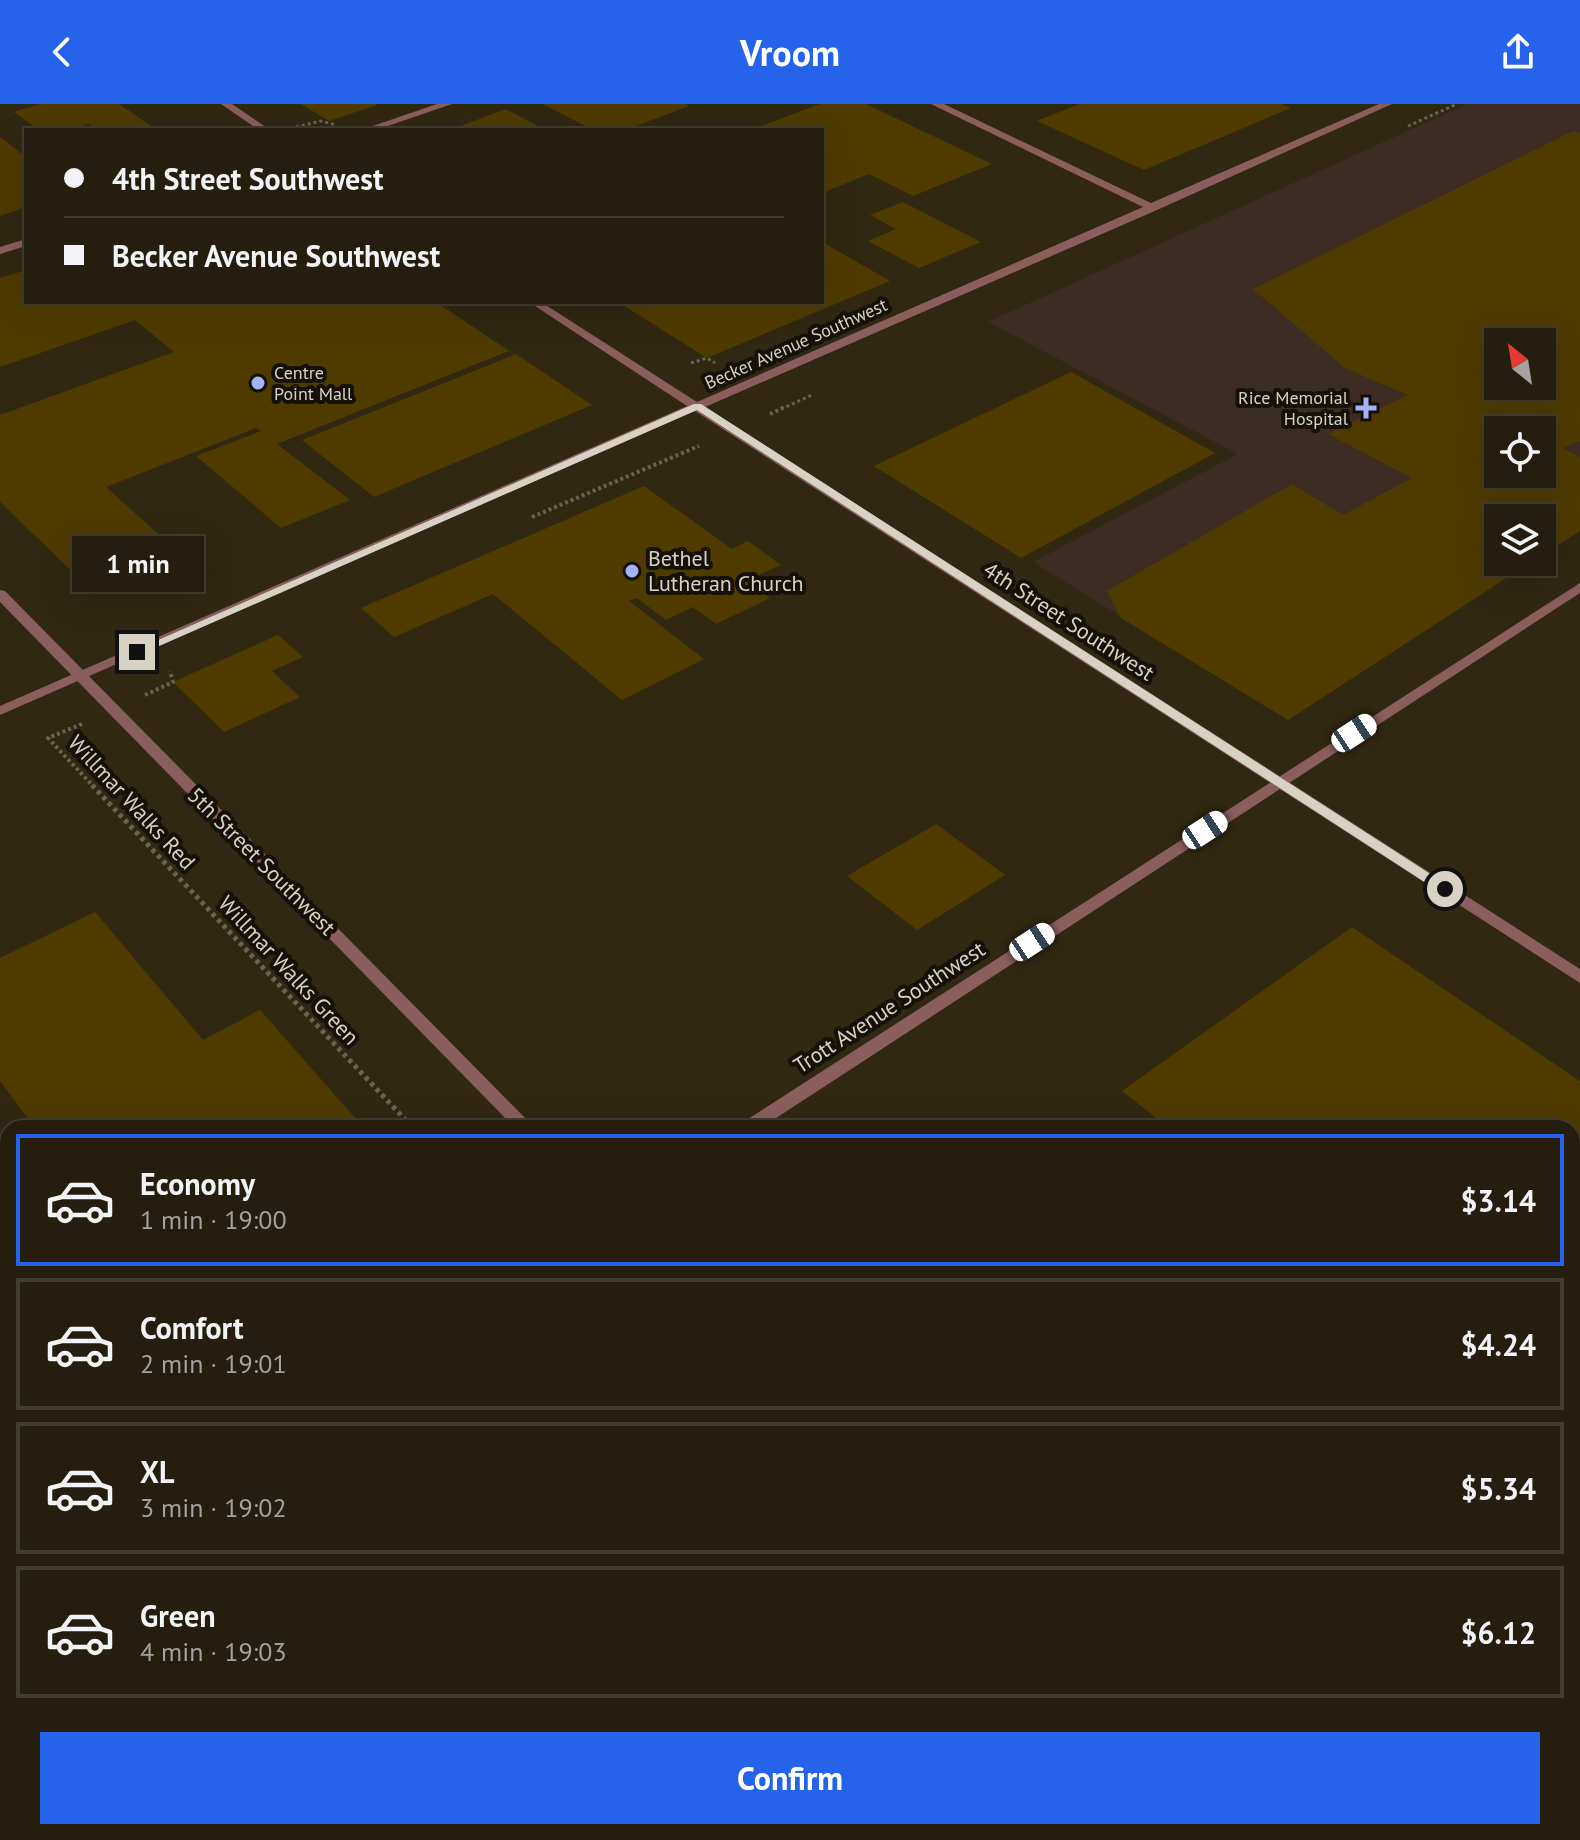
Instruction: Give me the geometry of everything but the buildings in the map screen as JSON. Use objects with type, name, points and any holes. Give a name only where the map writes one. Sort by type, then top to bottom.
[{"type":"street","points":[[226,104],[262,128]]},
{"type":"street","points":[[372,128],[447,104]]},
{"type":"street","points":[[936,104],[1153,208]]},
{"type":"street","name":"Becker Avenue Southwest","points":[[0,711],[1387,104]]},
{"type":"street","points":[[0,251],[24,243]]},
{"type":"street","name":"4th Street Southwest","points":[[537,304],[1580,977]]},
{"type":"street","name":"Trott Avenue Southwest","points":[[760,1120],[1580,587]]},
{"type":"street","name":"5th Street Southwest","points":[[0,594],[518,1120]]},
{"type":"path","points":[[294,128],[316,121],[329,121],[341,128]]},
{"type":"path","points":[[680,356],[692,364],[707,358],[789,406],[760,419]]},
{"type":"path","points":[[531,518],[704,444]]},
{"type":"path","points":[[138,699],[173,682],[170,670]]},
{"type":"path","name":"Willmar Walks Green","points":[[87,722],[48,738],[406,1120]]},
{"type":"shaded area","name":"Rice Memorial Hospital","points":[[1467,104],[1580,104],[1580,531],[1556,546],[1556,504],[1484,504],[1484,576],[1509,576],[1288,720],[1033,562],[1238,454],[988,322]]},
{"type":"place","name":"Centre Point Mall","points":[[258,383]]},
{"type":"place","name":"Rice Memorial Hospital","points":[[1366,408]]},
{"type":"place","name":"Bethel Lutheran Church","points":[[632,571]]},
{"type":"route","points":[[137,652],[698,406],[1445,889]]}]
